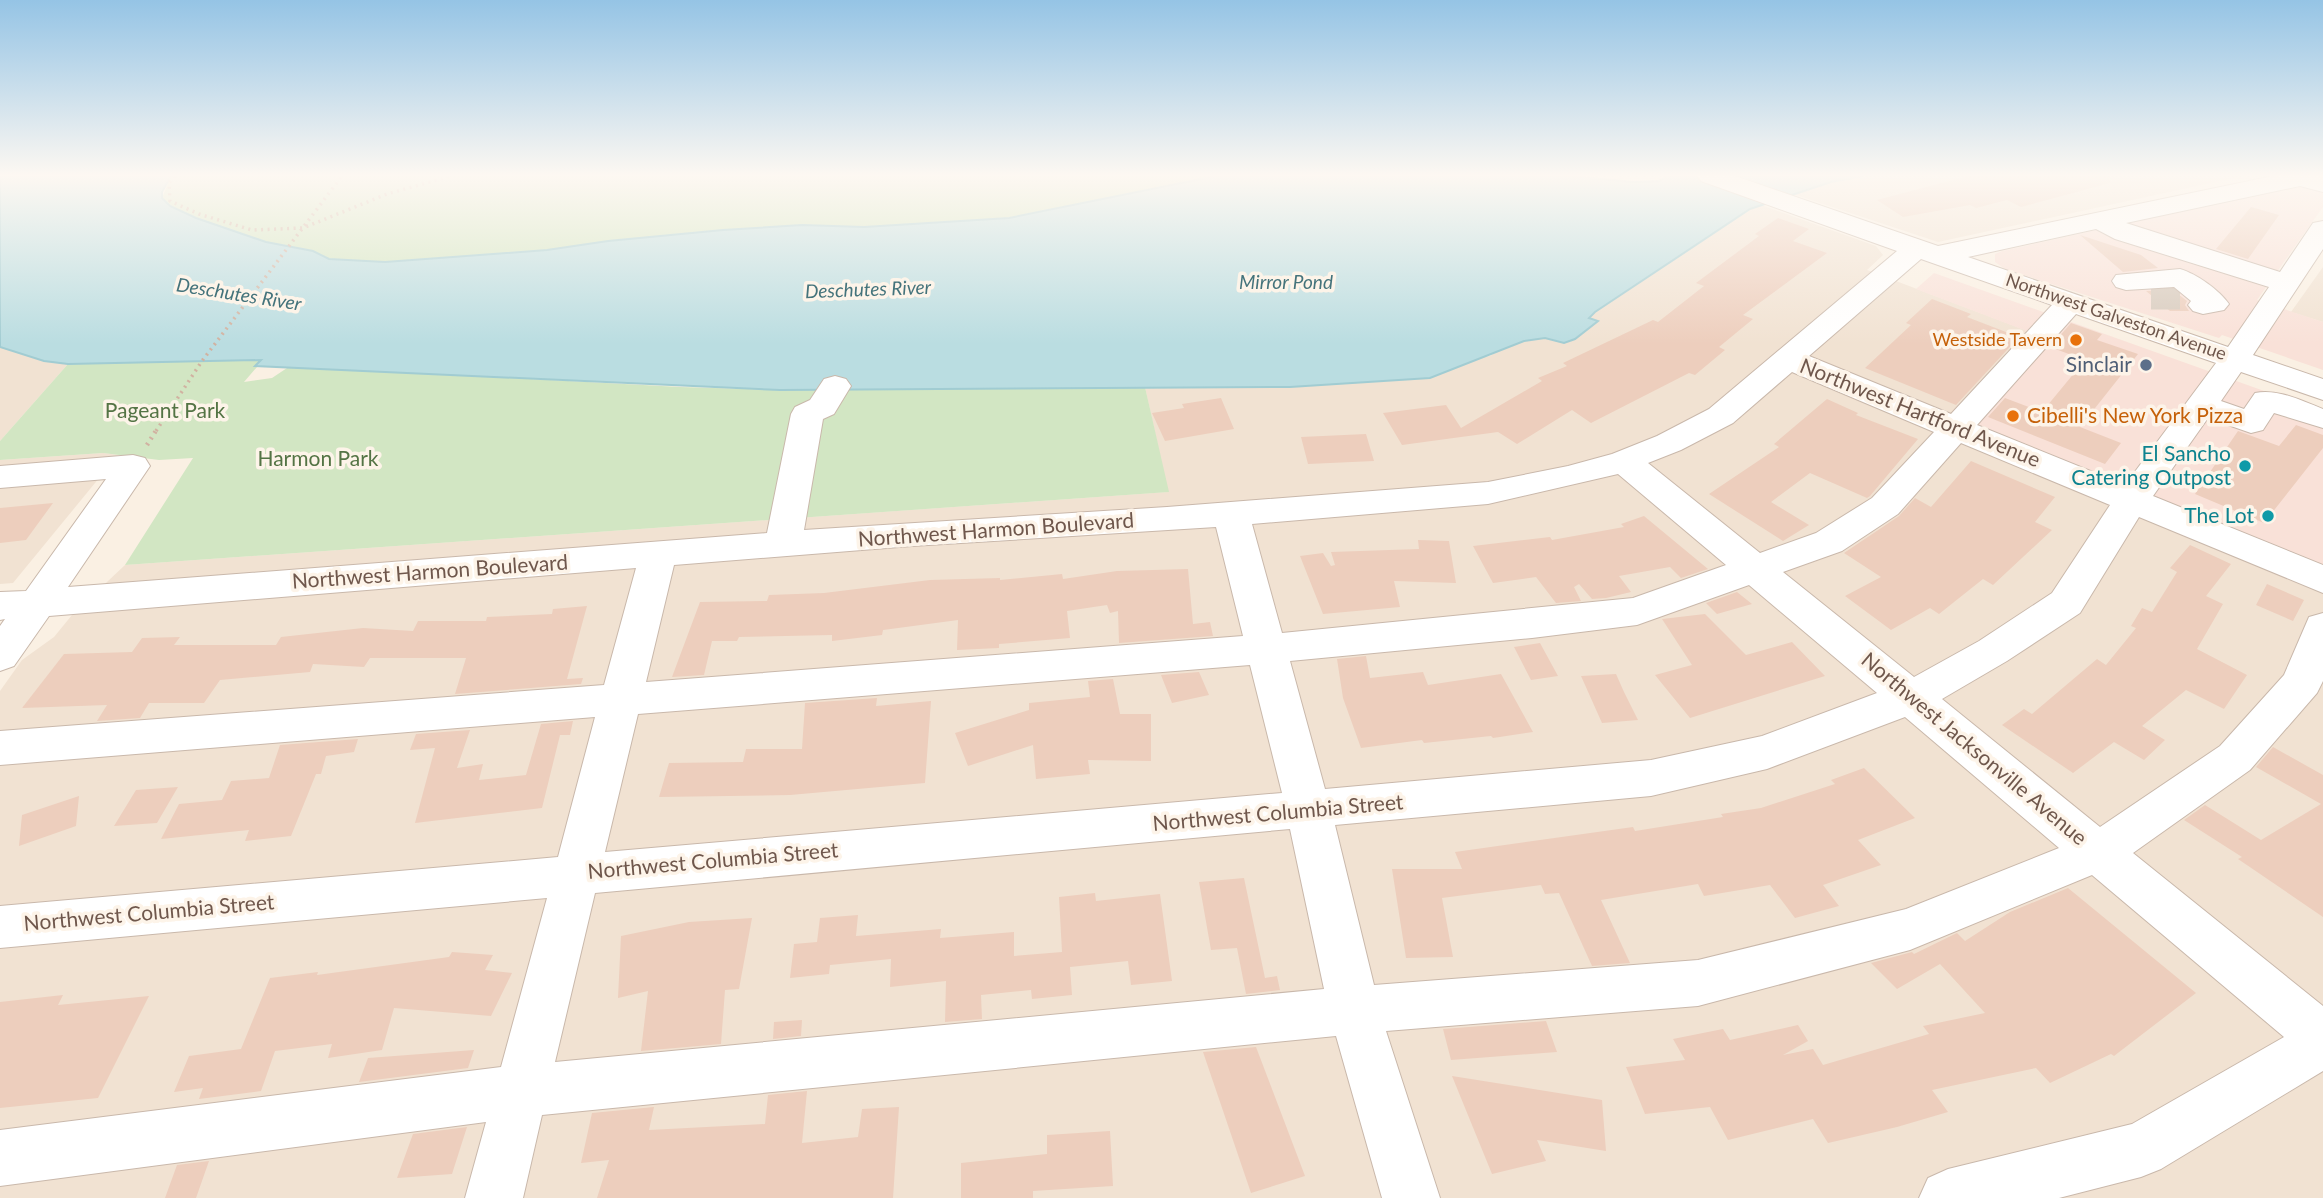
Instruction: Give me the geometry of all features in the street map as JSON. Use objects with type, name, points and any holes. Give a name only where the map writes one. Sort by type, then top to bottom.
[{"type":"street","name":"Northwest Galveston Avenue","points":[[1869,232],[2235,359],[2322,411]]},
{"type":"street","name":"Northwest Harmon Boulevard","points":[[0,607],[783,544],[1231,514],[1488,493],[1571,476],[1624,461],[1669,443],[1721,416],[1788,359],[1927,252],[2034,232]]},
{"type":"street","points":[[2123,232],[2277,297]]},
{"type":"street","name":"Northwest Columbia Street","points":[[0,927],[576,873],[1309,811],[1651,778],[1767,752],[1912,697],[1993,651],[2066,603],[2131,501],[2203,405],[2321,232]]},
{"type":"street","points":[[0,748],[1268,649],[1532,625],[1637,611],[1829,542],[1885,506],[1956,428],[2088,308],[2120,298],[2153,299],[2126,281],[2180,278],[2199,298],[2277,297]]},
{"type":"street","name":"Northwest Hartford Avenue","points":[[1788,359],[2323,580]]},
{"type":"street","points":[[783,544],[807,414],[822,407],[835,386]]},
{"type":"street","points":[[2203,405],[2250,423],[2266,400],[2322,411]]},
{"type":"street","name":"Northwest Jacksonville Avenue","points":[[1624,461],[1758,569],[2323,1040]]},
{"type":"street","points":[[0,477],[133,466]]},
{"type":"street","points":[[0,656],[133,466]]},
{"type":"street","points":[[1231,514],[1309,811],[1354,1010],[1411,1198]]},
{"type":"street","points":[[494,1198],[658,554]]},
{"type":"street","points":[[0,1158],[521,1091],[1354,1010],[1698,983],[1910,929],[2099,852],[2235,758],[2302,682],[2323,626]]},
{"type":"street","points":[[1948,1198],[2141,1149],[2323,1040]]},
{"type":"path","points":[[133,466],[202,361],[300,232]]},
{"type":"shaded area","points":[[1716,232],[1836,232],[1876,246],[1883,255],[1867,270],[2033,333],[2323,569],[2323,1198],[0,1198],[0,691],[22,660],[54,637],[72,615],[125,565],[1168,492],[1145,387],[1290,387],[1490,356],[1506,346],[1524,341],[1545,338],[1564,343],[1597,321],[1589,318]]},
{"type":"shaded area","points":[[1908,232],[1985,232],[1938,242]]},
{"type":"shaded area","points":[[2088,232],[2305,232],[2257,300],[2323,322],[2323,370],[2222,335],[2219,338],[2005,269],[1995,262],[1995,254]]},
{"type":"shaded area","points":[[2323,267],[2323,322],[2291,312]]},
{"type":"shaded area","points":[[1934,273],[2323,412],[2323,569],[1953,416],[2032,333],[1916,289]]},
{"type":"shaded area","points":[[0,347],[44,361],[68,364],[0,441]]},
{"type":"shaded area","points":[[103,453],[118,455],[13,583],[0,584],[0,460]]},
{"type":"green space","points":[[237,232],[703,232],[547,250],[385,262],[329,259],[291,246],[266,242]]},
{"type":"green space","name":"Harmon Park","points":[[263,360],[244,382],[272,378],[290,366],[780,390],[1145,387],[1169,492],[125,565],[193,458],[159,460],[103,453],[0,460],[0,441],[68,364]]},
{"type":"water","name":"Mirror Pond","points":[[0,232],[237,232],[266,242],[313,251],[329,259],[385,262],[547,250],[703,232],[1716,232],[1595,312],[1589,318],[1598,321],[1575,339],[1564,343],[1545,338],[1524,341],[1430,378],[1290,387],[780,390],[255,366],[261,360],[68,364],[44,361],[0,347]]},
{"type":"building","points":[[1805,232],[1793,241],[1827,253],[1743,315],[1753,319],[1719,347],[1725,350],[1695,375],[1689,373],[1591,423],[1572,410],[1517,444],[1498,432],[1402,445],[1383,413],[1446,405],[1461,428],[1542,381],[1538,378],[1567,366],[1563,363],[1653,320],[1658,322],[1704,286],[1696,283],[1759,236],[1755,234]]},
{"type":"building","points":[[2230,232],[2267,232],[2248,259],[2216,249]]},
{"type":"building","points":[[2080,235],[2141,255],[2158,268],[2123,272]]},
{"type":"building","points":[[2173,290],[2187,301],[2185,305],[2189,311],[2170,311],[2146,291]]},
{"type":"building","points":[[1932,299],[1971,314],[1967,317],[2019,337],[1956,405],[1865,368],[1911,325],[1906,323]]},
{"type":"building","points":[[2071,323],[2102,334],[2097,340],[2138,354],[2080,427],[2121,443],[2105,464],[1988,417],[2005,398],[2042,412],[2085,360],[2050,347]]},
{"type":"building","points":[[1221,398],[1234,429],[1165,441],[1152,413],[1184,408],[1182,404]]},
{"type":"building","points":[[1827,399],[1858,413],[1856,415],[1918,439],[1870,496],[1867,498],[1810,473],[1771,502],[1809,525],[1783,541],[1709,494],[1779,447],[1774,444]]},
{"type":"building","points":[[2296,425],[2323,435],[2323,448],[2264,523],[2195,494],[2238,431],[2279,446]]},
{"type":"building","points":[[1366,434],[1374,461],[1308,464],[1301,437]]},
{"type":"building","points":[[1971,461],[2055,497],[2035,522],[2052,530],[1993,585],[1983,579],[1939,614],[1930,608],[1891,630],[1845,596],[1881,577],[1844,553],[1899,516],[1915,498],[1931,507]]},
{"type":"building","points":[[53,503],[26,540],[0,543],[0,508]]},
{"type":"building","points":[[1644,516],[1708,569],[1681,578],[1670,567],[1619,576],[1631,592],[1606,598],[1592,599],[1579,584],[1574,587],[1581,601],[1556,603],[1536,577],[1493,583],[1473,546],[1550,537],[1552,540],[1624,527],[1621,524]]},
{"type":"building","points":[[1418,540],[1449,541],[1456,583],[1394,581],[1400,607],[1323,614],[1300,556],[1323,553],[1331,566],[1335,565],[1331,552],[1419,549]]},
{"type":"building","points":[[2190,545],[2231,564],[2206,596],[2223,604],[2197,649],[2247,675],[2224,709],[2186,690],[2142,726],[2165,740],[2144,760],[2114,742],[2073,773],[2002,725],[2024,709],[2032,714],[2097,659],[2106,665],[2136,628],[2131,626],[2142,608],[2152,612],[2177,572],[2170,568]]},
{"type":"building","points":[[1188,569],[1193,624],[1210,622],[1213,636],[1119,643],[1118,611],[1110,613],[1107,605],[1067,611],[1070,638],[999,644],[999,648],[957,650],[958,620],[883,630],[882,635],[832,641],[832,635],[739,637],[737,641],[712,641],[704,675],[672,677],[700,602],[767,601],[769,595],[824,593],[930,580],[1000,580],[1062,574],[1063,579],[1117,571]]},
{"type":"building","points":[[2267,584],[2304,600],[2293,621],[2256,605]]},
{"type":"building","points":[[1737,592],[1752,604],[1717,614],[1706,603]]},
{"type":"building","points":[[587,606],[567,679],[583,678],[581,684],[455,694],[466,658],[370,658],[364,667],[313,664],[310,672],[220,680],[204,703],[149,703],[140,718],[97,721],[107,705],[22,708],[64,654],[132,652],[142,638],[180,637],[174,645],[276,645],[281,637],[363,628],[413,631],[418,621],[486,621],[487,617],[552,614],[553,609]]},
{"type":"building","points":[[1705,614],[1746,655],[1792,642],[1825,676],[1690,718],[1655,675],[1692,665],[1662,619]]},
{"type":"building","points":[[1540,643],[1558,676],[1531,680],[1514,647]]},
{"type":"building","points":[[1366,656],[1370,678],[1423,672],[1428,685],[1501,674],[1533,732],[1424,743],[1422,740],[1361,748],[1343,698],[1337,659]]},
{"type":"building","points":[[1199,672],[1209,695],[1172,703],[1161,675]]},
{"type":"building","points":[[1616,674],[1638,720],[1602,723],[1581,676]]},
{"type":"building","points":[[1113,679],[1120,714],[1151,714],[1151,761],[1088,760],[1090,774],[1036,779],[1033,745],[968,766],[955,733],[1029,710],[1029,703],[1090,697],[1088,681]]},
{"type":"building","points":[[877,698],[876,706],[931,701],[925,783],[790,795],[659,797],[669,763],[743,762],[746,749],[802,749],[805,703]]},
{"type":"building","points":[[573,721],[570,735],[560,735],[542,808],[415,823],[435,748],[410,750],[416,734],[470,730],[457,768],[483,764],[479,780],[526,775],[541,724]]},
{"type":"building","points":[[358,739],[354,752],[326,756],[321,774],[316,774],[291,836],[245,841],[249,830],[161,839],[179,804],[222,800],[231,781],[269,778],[280,745]]},
{"type":"building","points":[[2273,747],[2323,775],[2323,917],[2238,859],[2242,857],[2184,820],[2205,805],[2261,840],[2321,804],[2256,767]]},
{"type":"building","points":[[1864,768],[1915,818],[1858,840],[1881,865],[1823,885],[1839,906],[1795,918],[1770,885],[1704,896],[1698,884],[1601,900],[1630,963],[1592,966],[1559,893],[1545,894],[1541,885],[1442,898],[1453,957],[1406,958],[1392,869],[1462,869],[1455,852],[1633,827],[1635,831],[1723,817],[1721,814],[1761,808],[1835,784],[1831,780]]},
{"type":"building","points":[[178,787],[157,823],[114,826],[136,790]]},
{"type":"building","points":[[79,796],[76,826],[19,846],[22,815]]},
{"type":"building","points":[[1244,878],[1265,978],[1277,976],[1280,990],[1246,994],[1237,948],[1211,950],[1199,882]]},
{"type":"building","points":[[2068,888],[2196,993],[2114,1056],[2111,1054],[2050,1083],[2036,1068],[1932,1090],[1948,1112],[1828,1143],[1813,1119],[1728,1140],[1710,1107],[1645,1114],[1626,1067],[1685,1060],[1673,1039],[1723,1029],[1730,1040],[1798,1025],[1808,1041],[1783,1055],[1813,1049],[1823,1065],[1929,1034],[1923,1026],[1985,1013],[1940,964],[1897,989],[1871,963],[1912,952],[1914,954],[1957,933],[1965,941],[2010,912]]},
{"type":"building","points":[[1095,893],[1096,901],[1160,894],[1172,981],[1131,985],[1128,961],[1070,967],[1072,995],[1032,999],[1031,990],[981,995],[982,1019],[945,1022],[946,981],[890,987],[891,959],[830,965],[829,974],[790,978],[794,944],[817,942],[820,918],[858,915],[856,936],[941,929],[940,938],[1014,932],[1014,956],[1062,952],[1059,897]]},
{"type":"building","points":[[752,918],[739,989],[725,990],[721,1044],[641,1051],[648,991],[618,998],[621,936],[689,922]]},
{"type":"building","points":[[452,952],[493,955],[485,970],[512,973],[491,1016],[394,1008],[382,1050],[328,1058],[332,1044],[275,1051],[261,1091],[199,1099],[203,1088],[174,1092],[189,1056],[241,1049],[270,978],[318,972],[317,975],[449,957]]},
{"type":"building","points":[[63,995],[58,1005],[149,996],[98,1098],[0,1108],[0,1002]]},
{"type":"building","points":[[802,1020],[801,1036],[773,1039],[774,1022]]},
{"type":"building","points":[[1546,1021],[1557,1052],[1451,1060],[1443,1029]]},
{"type":"building","points":[[1256,1047],[1305,1176],[1251,1193],[1203,1052]]},
{"type":"building","points":[[474,1050],[468,1068],[359,1082],[368,1058]]},
{"type":"building","points":[[1452,1076],[1602,1100],[1606,1151],[1537,1140],[1546,1161],[1492,1174]]},
{"type":"building","points":[[807,1091],[802,1143],[858,1137],[862,1109],[899,1107],[893,1198],[597,1198],[609,1160],[581,1163],[592,1113],[654,1107],[649,1130],[765,1124],[768,1095]]},
{"type":"building","points":[[467,1127],[452,1174],[397,1178],[413,1134]]},
{"type":"building","points":[[1110,1131],[1113,1186],[1033,1191],[1033,1198],[961,1198],[961,1163],[1047,1154],[1047,1135]]},
{"type":"building","points":[[209,1161],[196,1198],[165,1198],[177,1165]]},
{"type":"tunnel","points":[[2151,295],[2191,295]]},
{"type":"place","name":"Westside Tavern","points":[[2076,340]]},
{"type":"place","name":"Sinclair","points":[[2146,365]]},
{"type":"place","name":"Cibelli's New York Pizza","points":[[2013,416]]},
{"type":"place","name":"El Sancho Catering Outpost","points":[[2245,466]]},
{"type":"place","name":"The Lot","points":[[2268,516]]},
{"type":"water label","name":"Deschutes River","points":[[868,289]]},
{"type":"water label","name":"Deschutes River","points":[[239,294]]},
{"type":"park label","name":"Pageant Park","points":[[165,411]]}]
